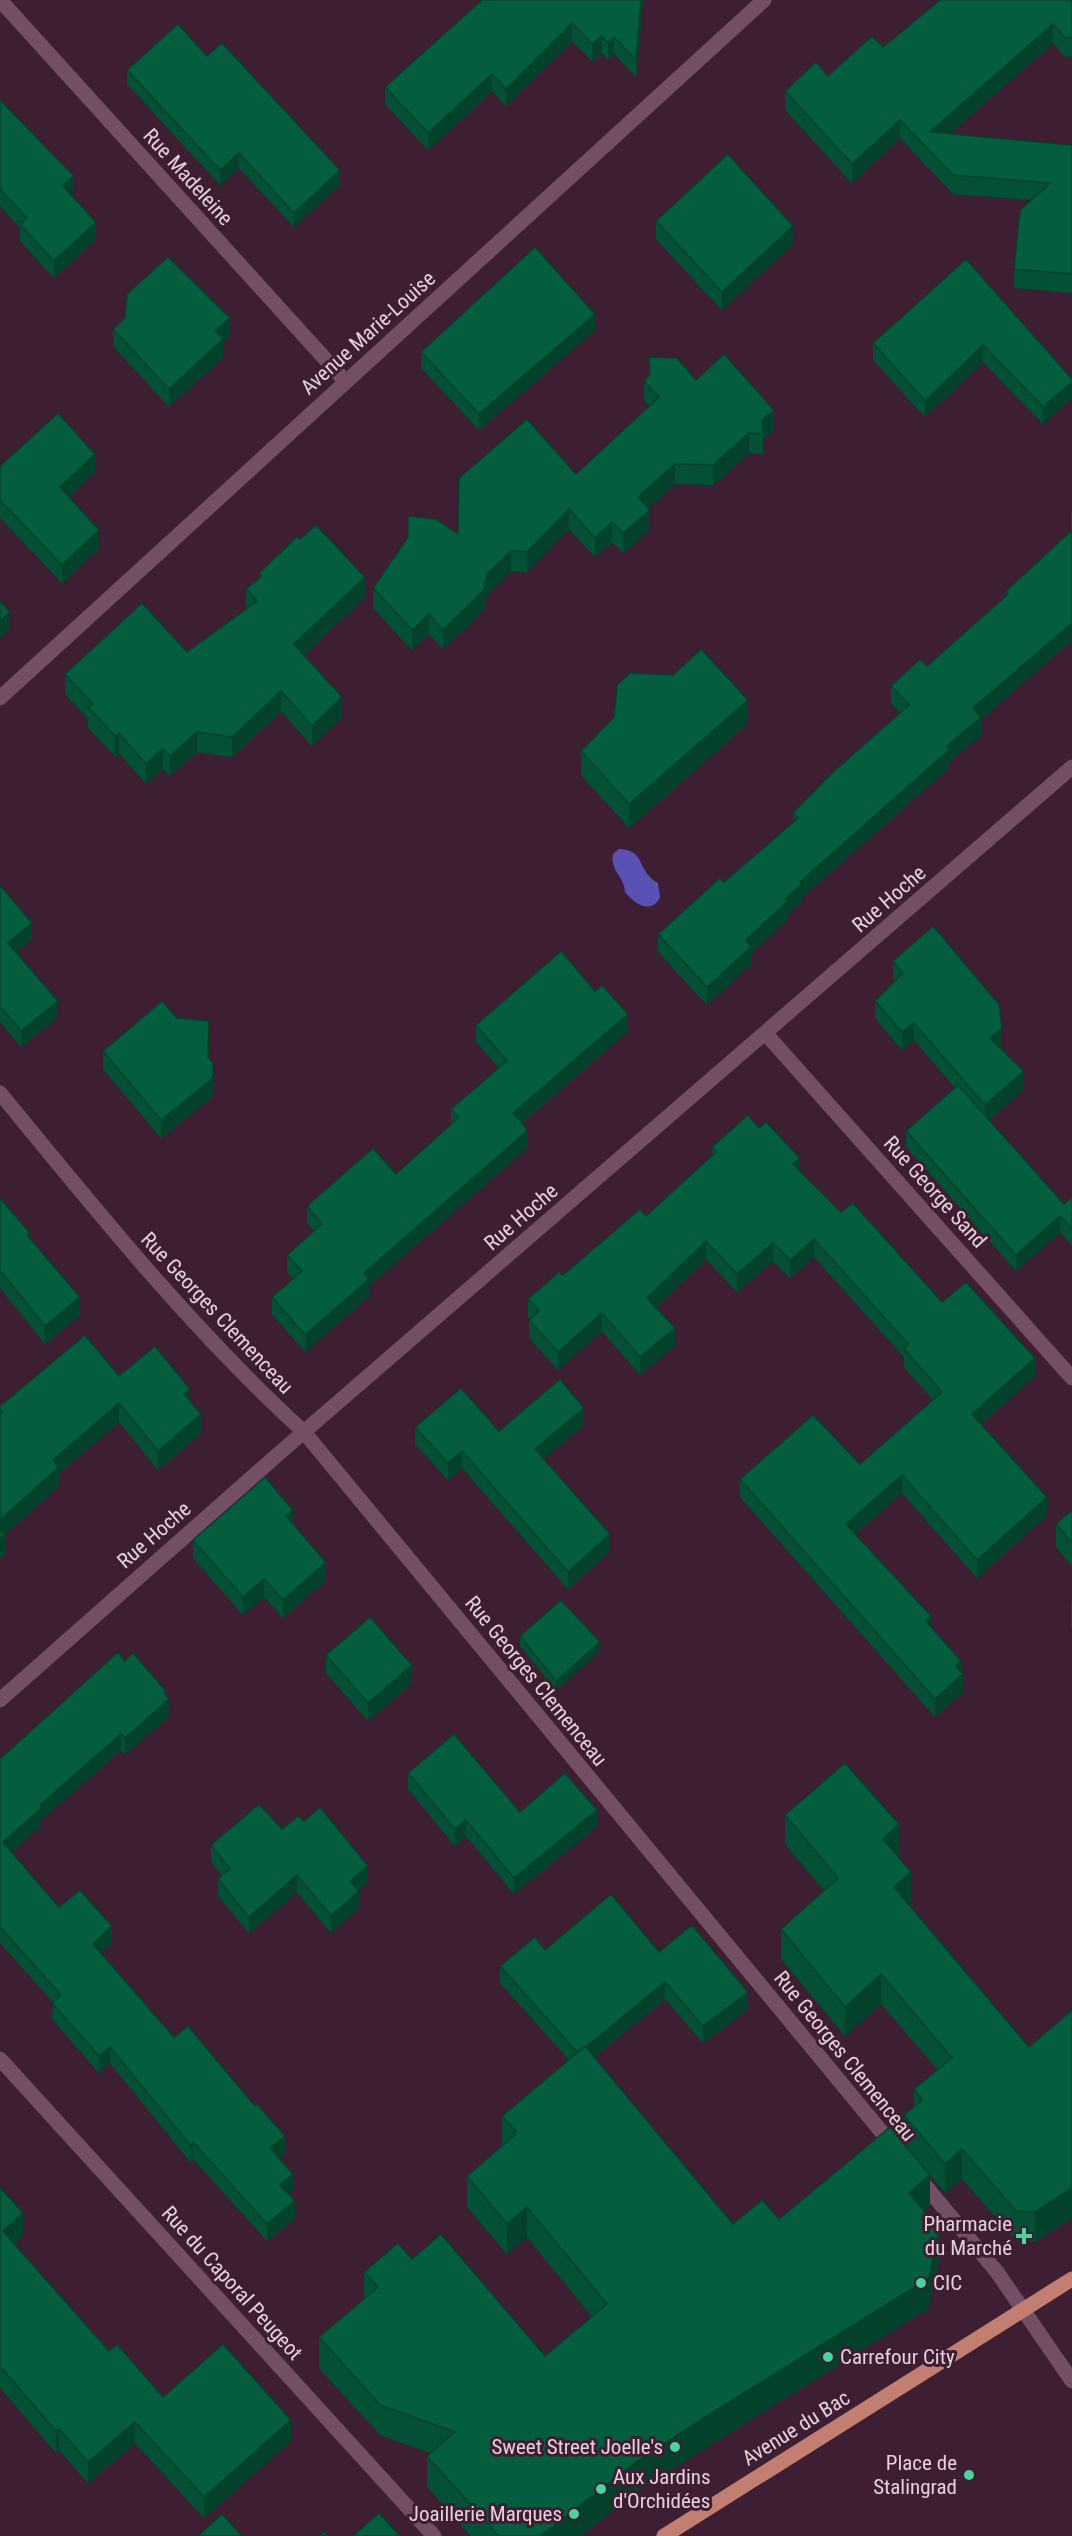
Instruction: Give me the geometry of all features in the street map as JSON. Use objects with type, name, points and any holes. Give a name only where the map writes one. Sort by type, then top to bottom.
[{"type":"main road","name":"Avenue du Bac","points":[[664,2536],[686,2520],[1072,2279]]},
{"type":"street","name":"Rue Madeleine","points":[[0,0],[346,381]]},
{"type":"street","name":"Avenue Marie-Louise","points":[[0,698],[762,0]]},
{"type":"street","name":"Rue Hoche","points":[[0,1700],[304,1432],[1072,767]]},
{"type":"street","name":"Rue George Sand","points":[[766,1034],[1072,1378]]},
{"type":"street","name":"Rue Georges Clemenceau","points":[[0,1093],[127,1249],[266,1397],[304,1432],[997,2272],[1023,2310]]},
{"type":"street","name":"Rue du Caporal Peugeot","points":[[0,2059],[434,2536]]},
{"type":"street","points":[[1023,2310],[1072,2381]]},
{"type":"shaded area","points":[[619,849],[636,855],[646,872],[658,883],[660,898],[652,906],[642,906],[625,892],[613,865],[613,854]]},
{"type":"building","points":[[482,0],[641,0],[636,60],[614,37],[608,43],[602,36],[592,44],[572,23],[506,89],[492,74],[428,133],[385,87]]},
{"type":"building","points":[[940,0],[1072,0],[1072,37],[1065,38],[1053,24],[930,132],[1072,145],[1072,274],[1014,269],[1020,210],[1050,183],[953,175],[900,120],[852,164],[785,91],[816,62],[828,76],[872,36],[883,47]]},
{"type":"building","points":[[178,24],[207,56],[222,43],[340,170],[294,213],[239,153],[220,170],[127,70]]},
{"type":"building","points":[[0,100],[74,176],[63,186],[96,222],[54,261],[20,224],[27,218],[0,189]]},
{"type":"building","points":[[728,154],[793,226],[722,292],[656,221]]},
{"type":"building","points":[[535,247],[595,314],[479,414],[421,352]]},
{"type":"building","points":[[168,257],[230,318],[215,331],[223,339],[169,389],[113,329],[125,318],[127,294]]},
{"type":"building","points":[[966,259],[1072,379],[1072,382],[1043,407],[983,345],[925,401],[873,343]]},
{"type":"building","points":[[724,354],[774,410],[762,420],[763,434],[749,433],[713,465],[675,464],[638,497],[650,510],[623,533],[612,522],[595,538],[569,509],[527,552],[511,551],[487,574],[484,590],[443,630],[429,614],[412,630],[373,588],[408,537],[408,516],[436,519],[458,534],[459,478],[527,419],[576,474],[659,397],[644,381],[650,374],[649,357],[677,358],[696,380]]},
{"type":"building","points":[[58,413],[95,454],[60,487],[99,530],[62,565],[0,500],[0,466]]},
{"type":"building","points":[[316,525],[365,577],[294,644],[342,697],[312,726],[281,691],[232,737],[197,732],[170,756],[163,748],[146,764],[119,733],[115,736],[88,707],[93,704],[65,674],[142,603],[187,652],[257,601],[246,589],[262,576],[259,573],[297,537],[300,539]]},
{"type":"building","points":[[1072,530],[1072,623],[973,708],[981,717],[947,746],[950,749],[800,882],[802,884],[785,899],[788,901],[746,940],[751,947],[707,987],[658,934],[720,878],[724,882],[798,818],[793,813],[833,772],[909,705],[891,686],[920,659],[927,666],[1008,594],[1006,591]]},
{"type":"building","points":[[0,601],[10,612],[0,621]]},
{"type":"building","points":[[701,649],[748,700],[629,804],[581,751],[614,717],[617,685],[630,673],[673,675]]},
{"type":"building","points":[[0,885],[32,923],[8,943],[58,1001],[21,1031],[0,1006]]},
{"type":"building","points":[[933,926],[999,1004],[1002,1028],[990,1038],[1024,1071],[985,1105],[914,1023],[902,1032],[875,1001],[903,973],[893,961]]},
{"type":"building","points":[[561,951],[595,991],[602,985],[628,1014],[513,1113],[528,1130],[364,1273],[369,1279],[305,1335],[272,1297],[302,1271],[287,1255],[322,1224],[307,1206],[373,1148],[396,1174],[459,1117],[451,1109],[507,1061],[476,1025]]},
{"type":"building","points":[[162,1001],[177,1018],[209,1021],[208,1057],[213,1063],[213,1078],[161,1120],[103,1051]]},
{"type":"building","points":[[958,1085],[1064,1204],[1072,1197],[1072,1229],[1060,1216],[1016,1255],[906,1131]]},
{"type":"building","points":[[748,1115],[759,1128],[766,1122],[800,1158],[793,1164],[841,1212],[853,1203],[942,1302],[966,1282],[1035,1358],[972,1414],[1047,1497],[977,1560],[902,1475],[846,1524],[931,1616],[926,1621],[961,1661],[956,1666],[963,1674],[935,1699],[740,1479],[813,1415],[860,1464],[942,1392],[904,1349],[908,1344],[814,1239],[790,1260],[773,1243],[737,1274],[706,1241],[647,1298],[675,1328],[640,1357],[602,1313],[558,1352],[529,1320],[539,1311],[528,1299],[559,1272],[563,1275],[640,1209],[646,1216],[716,1152],[712,1147]]},
{"type":"building","points":[[0,1198],[30,1233],[27,1235],[80,1297],[45,1326],[0,1270]]},
{"type":"building","points":[[85,1335],[119,1376],[155,1346],[190,1389],[184,1394],[201,1414],[158,1451],[119,1403],[53,1460],[59,1467],[0,1520],[0,1414],[2,1412],[0,1406]]},
{"type":"building","points":[[560,1379],[584,1408],[535,1449],[610,1534],[568,1572],[462,1451],[448,1463],[415,1427],[461,1388],[499,1431]]},
{"type":"building","points":[[265,1477],[293,1510],[286,1516],[326,1562],[283,1600],[264,1579],[243,1597],[193,1540]]},
{"type":"building","points":[[1072,1510],[1072,1543],[1056,1524]]},
{"type":"building","points":[[561,1600],[600,1642],[556,1681],[520,1636]]},
{"type":"building","points":[[370,1617],[412,1665],[368,1703],[326,1655]]},
{"type":"building","points":[[118,1652],[125,1661],[133,1653],[166,1691],[164,1693],[169,1699],[125,1738],[121,1734],[40,1805],[42,1808],[3,1842],[59,1907],[80,1890],[112,1926],[93,1944],[174,2037],[188,2026],[255,2106],[257,2104],[285,2136],[270,2148],[293,2174],[280,2185],[295,2201],[267,2224],[193,2142],[191,2146],[110,2047],[99,2056],[52,2003],[61,1995],[0,1927],[0,1759]]},
{"type":"building","points":[[454,1734],[520,1812],[565,1773],[597,1810],[514,1878],[466,1820],[455,1829],[408,1773]]},
{"type":"building","points":[[845,1763],[899,1824],[883,1839],[911,1872],[894,1887],[1029,2047],[1072,2010],[1072,2188],[1035,2212],[1016,2211],[962,2149],[945,2164],[904,2115],[922,2100],[914,2089],[952,2058],[881,1974],[845,2007],[781,1929],[838,1878],[785,1815]]},
{"type":"building","points":[[259,1804],[282,1829],[298,1816],[304,1821],[320,1807],[368,1866],[350,1881],[359,1891],[331,1916],[297,1875],[249,1917],[218,1879],[230,1869],[211,1845]]},
{"type":"building","points":[[611,1894],[659,1952],[692,1925],[748,1992],[703,2026],[665,1982],[577,2052],[500,1966],[535,1937],[545,1950]]},
{"type":"building","points":[[585,2046],[733,2224],[762,2200],[779,2219],[890,2127],[930,2175],[909,2193],[939,2229],[929,2278],[636,2462],[540,2536],[499,2536],[427,2456],[455,2432],[380,2405],[319,2337],[378,2287],[364,2272],[398,2243],[412,2259],[441,2234],[545,2356],[607,2304],[527,2207],[507,2224],[467,2176],[515,2135],[513,2133],[516,2131],[502,2116]]},
{"type":"building","points":[[0,2187],[23,2213],[3,2231],[109,2351],[117,2344],[163,2397],[223,2344],[291,2420],[204,2497],[135,2422],[88,2462],[59,2429],[56,2431],[0,2366]]},
{"type":"building","points":[[379,2513],[400,2536],[353,2536]]},
{"type":"building","points":[[222,2514],[242,2536],[198,2536]]},
{"type":"place","name":"Pharmacie du Marché","points":[[1024,2236]]},
{"type":"place","name":"CIC","points":[[921,2283]]},
{"type":"place","name":"Carrefour City","points":[[828,2357]]},
{"type":"place","name":"Sweet Street Joelle's","points":[[675,2447]]},
{"type":"place","name":"Place de Stalingrad","points":[[969,2475]]},
{"type":"place","name":"Aux Jardins d'Orchidées","points":[[601,2489]]},
{"type":"place","name":"Joaillerie Marques","points":[[574,2514]]}]
